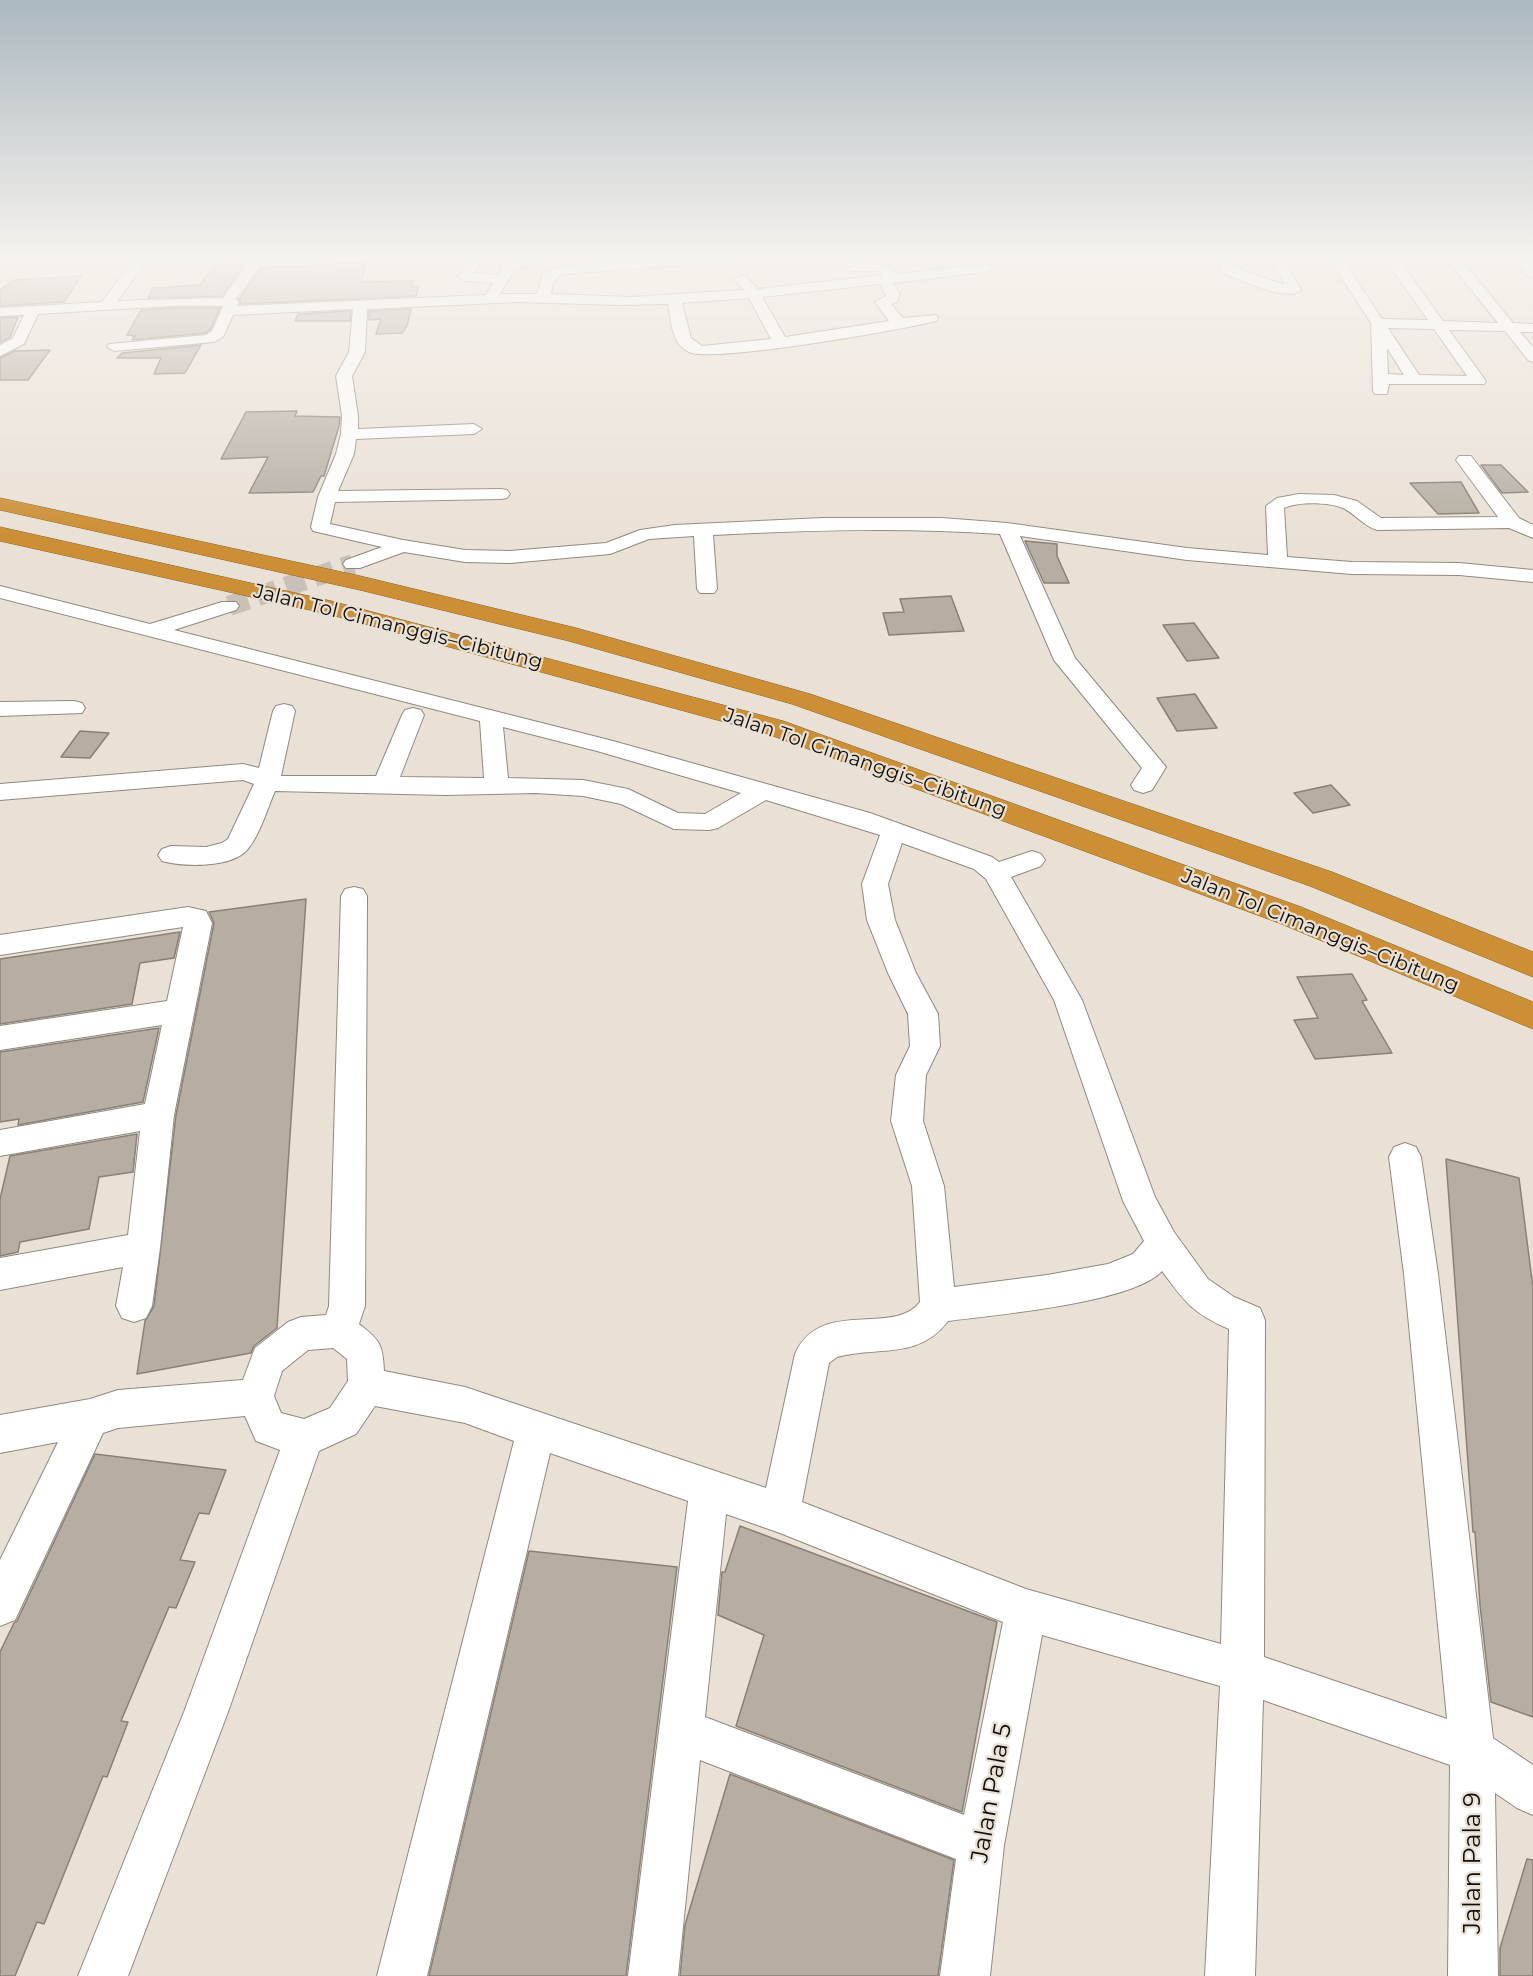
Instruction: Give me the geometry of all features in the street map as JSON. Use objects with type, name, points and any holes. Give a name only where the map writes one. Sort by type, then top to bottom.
[{"type":"highway","name":"Jalan Tol Cimanggis–Cibitung","points":[[0,504],[360,583],[553,630],[801,699],[1321,879],[1533,965]]},
{"type":"highway","name":"Jalan Tol Cimanggis–Cibitung","points":[[0,534],[331,608],[774,727],[1290,915],[1533,1016]]},
{"type":"street","points":[[357,349],[344,376],[350,416],[345,454],[327,497],[320,527],[403,546],[465,556],[510,557],[610,548],[646,534],[703,529],[822,524],[922,524],[1007,529],[1187,554],[1278,562],[1352,568],[1459,569],[1533,576]]},
{"type":"street","points":[[690,349],[720,349]]},
{"type":"street","points":[[1379,349],[1381,385],[1414,380],[1478,381],[1455,349]]},
{"type":"street","points":[[1395,349],[1414,380]]},
{"type":"street","points":[[349,434],[474,429]]},
{"type":"street","points":[[1465,460],[1512,522]]},
{"type":"street","points":[[327,497],[501,494]]},
{"type":"street","points":[[1278,562],[1275,506],[1299,499],[1334,500],[1351,505],[1377,524],[1512,522],[1533,532]]},
{"type":"street","points":[[703,529],[707,589]]},
{"type":"street","points":[[1007,529],[1065,660],[1154,768],[1143,785]]},
{"type":"street","points":[[353,564],[403,546]]},
{"type":"street","points":[[2,595],[595,743],[894,831],[983,863],[996,873],[1068,1000],[1140,1201],[1162,1243],[1196,1290],[1222,1309],[1247,1320],[1242,1671],[1230,1976]]},
{"type":"street","points":[[151,631],[229,606]]},
{"type":"street","points":[[0,709],[74,708]]},
{"type":"street","points":[[171,855],[206,855],[231,850],[238,844],[267,783],[284,711]]},
{"type":"street","points":[[385,784],[413,715]]},
{"type":"street","points":[[491,716],[497,786]]},
{"type":"street","points":[[0,792],[243,772],[254,774],[267,783],[446,787],[536,785],[583,788],[627,797],[674,821],[709,822],[763,791]]},
{"type":"street","points":[[780,1513],[813,1354],[827,1342],[847,1337],[912,1331],[929,1318],[938,1306],[928,1186],[908,1121],[911,1075],[925,1046],[923,1014],[902,973],[881,920],[875,884],[894,831]]},
{"type":"street","points":[[996,873],[1032,860]]},
{"type":"street","points":[[339,1331],[347,1306],[354,896]]},
{"type":"street","points":[[0,945],[188,917],[196,918],[198,923],[158,1115],[134,1306]]},
{"type":"street","points":[[0,1038],[178,1011]]},
{"type":"street","points":[[0,1143],[158,1115]]},
{"type":"street","name":"Jalan Pala 9","points":[[1405,1157],[1421,1274],[1473,1750],[1473,1976]]},
{"type":"street","points":[[938,1306],[1032,1293],[1114,1278],[1144,1266],[1162,1243]]},
{"type":"street","points":[[0,1274],[143,1248]]},
{"type":"street","points":[[339,1331],[365,1351],[367,1386],[343,1421],[304,1438],[269,1428],[255,1397],[268,1360],[301,1334],[339,1331]]},
{"type":"street","points":[[367,1386],[465,1405],[780,1513],[1026,1611],[1242,1671],[1473,1750],[1533,1792]]},
{"type":"street","points":[[0,1434],[90,1418],[118,1409],[255,1397]]},
{"type":"street","points":[[0,1605],[90,1418]]},
{"type":"street","points":[[402,1976],[536,1430]]},
{"type":"street","points":[[103,1976],[206,1712],[304,1438]]},
{"type":"street","points":[[653,1976],[709,1487]]},
{"type":"street","name":"Jalan Pala 5","points":[[964,1976],[981,1845],[1026,1611]]},
{"type":"street","points":[[682,1731],[981,1845]]},
{"type":"building","points":[[159,349],[199,349],[185,373],[154,374],[161,358],[117,358],[122,353]]},
{"type":"building","points":[[50,350],[28,380],[0,380],[0,358],[15,351]]},
{"type":"building","points":[[297,411],[295,416],[340,417],[324,476],[321,476],[313,492],[249,493],[268,457],[221,459],[246,412]]},
{"type":"building","points":[[1481,465],[1501,465],[1528,492],[1502,493]]},
{"type":"building","points":[[1461,482],[1479,513],[1438,514],[1410,483]]},
{"type":"building","points":[[1025,541],[1057,544],[1057,556],[1069,583],[1044,583]]},
{"type":"building","points":[[951,596],[964,631],[889,635],[883,613],[904,612],[900,599]]},
{"type":"building","points":[[1194,623],[1219,658],[1187,661],[1163,625]]},
{"type":"building","points":[[1195,694],[1217,728],[1177,731],[1157,698]]},
{"type":"building","points":[[80,731],[109,733],[90,758],[61,757]]},
{"type":"building","points":[[1331,785],[1350,805],[1313,813],[1294,793]]},
{"type":"building","points":[[306,899],[277,1328],[254,1346],[251,1353],[137,1374],[145,1321],[154,1306],[176,1115],[214,923],[209,912]]},
{"type":"building","points":[[180,932],[174,958],[140,963],[132,1004],[0,1024],[0,959]]},
{"type":"building","points":[[1352,974],[1367,1000],[1362,1001],[1392,1053],[1315,1059],[1294,1020],[1318,1018],[1297,977]]},
{"type":"building","points":[[159,1028],[143,1102],[18,1125],[19,1119],[0,1122],[0,1052]]},
{"type":"building","points":[[137,1134],[133,1172],[99,1177],[89,1229],[20,1242],[18,1252],[0,1256],[0,1199],[10,1156]]},
{"type":"building","points":[[1446,1159],[1519,1178],[1533,1288],[1533,1717],[1491,1702],[1480,1605],[1475,1532],[1473,1532]]},
{"type":"building","points":[[95,1454],[226,1470],[209,1514],[199,1513],[180,1560],[195,1562],[176,1608],[169,1607],[121,1721],[128,1722],[107,1777],[103,1776],[44,1924],[37,1922],[15,1976],[0,1976],[0,1652],[17,1621]]},
{"type":"building","points":[[740,1526],[997,1622],[962,1812],[736,1726],[764,1635],[718,1615],[722,1572],[725,1572]]},
{"type":"building","points":[[529,1551],[677,1567],[626,1976],[429,1976]]},
{"type":"building","points":[[730,1774],[954,1860],[938,1976],[680,1976],[685,1925]]},
{"type":"building","points":[[1527,1859],[1533,1860],[1533,1976],[1500,1976],[1500,1948]]},
{"type":"tunnel","points":[[229,606],[353,564]]}]
